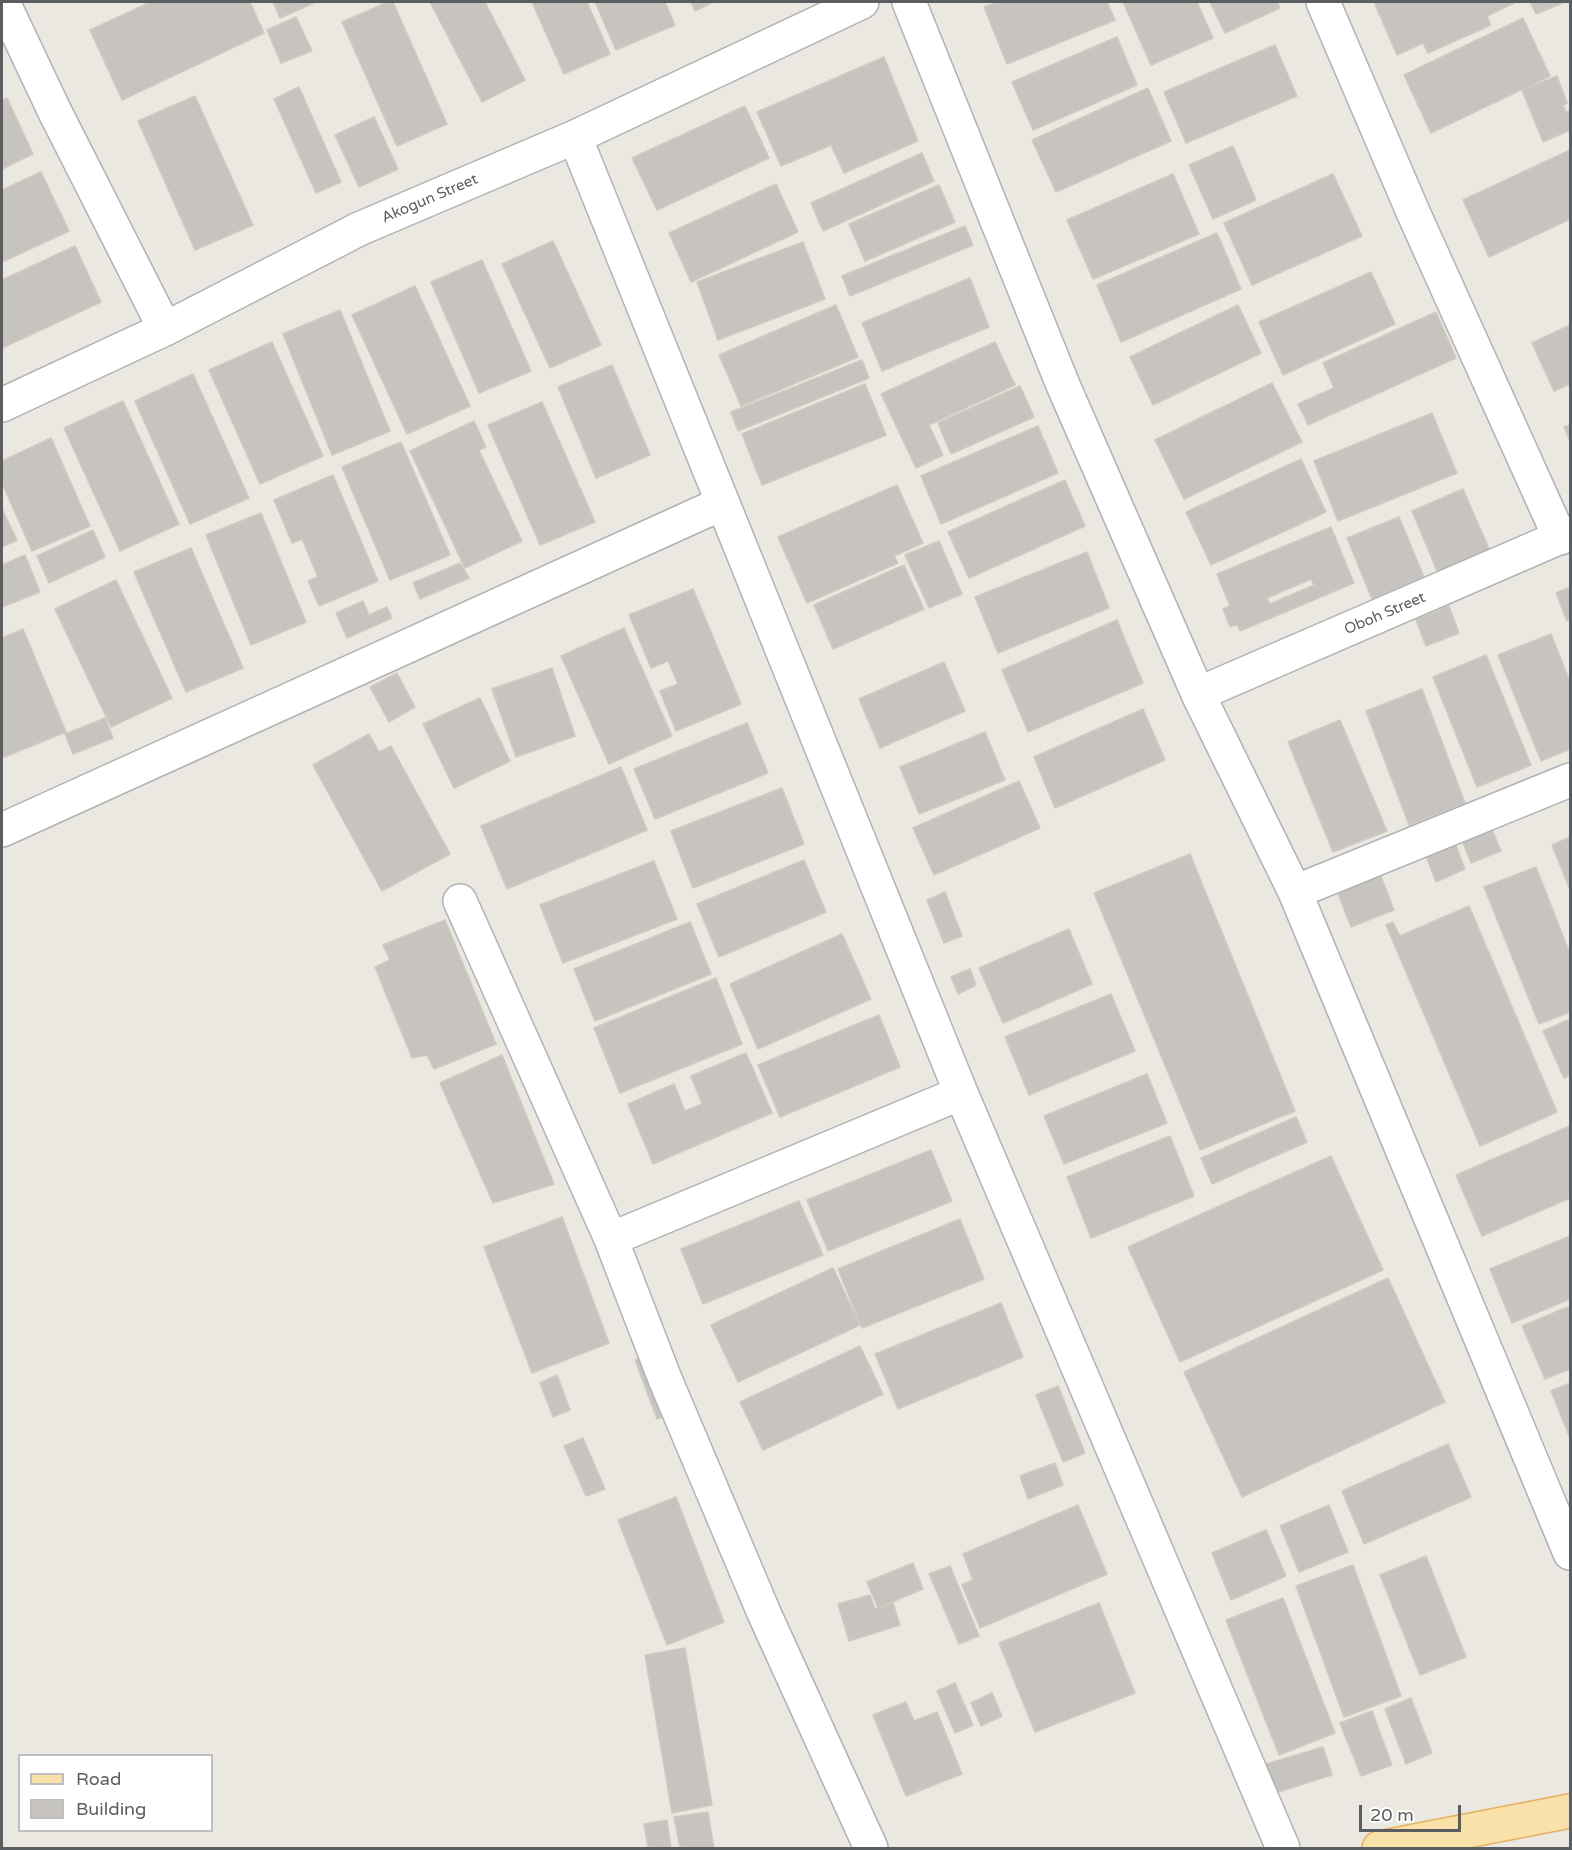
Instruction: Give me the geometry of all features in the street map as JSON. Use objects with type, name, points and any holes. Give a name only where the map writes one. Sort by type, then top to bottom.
[{"type":"main road","points":[[1379,1848],[1570,1811]]},
{"type":"street","points":[[3,2],[54,110],[165,329]]},
{"type":"street","name":"Akogun Street","points":[[2,405],[165,329],[360,230],[575,137],[862,2]]},
{"type":"street","points":[[909,2],[1063,385],[1198,694],[1295,892],[1570,1553]]},
{"type":"street","points":[[1323,2],[1413,212],[1565,536]]},
{"type":"street","points":[[575,137],[961,1093],[1283,1848]]},
{"type":"street","points":[[2,830],[723,503]]},
{"type":"street","name":"Oboh Street","points":[[1198,694],[1565,536]]},
{"type":"street","points":[[1295,892],[1570,780]]},
{"type":"street","points":[[460,901],[610,1239],[670,1390],[764,1613],[871,1848]]},
{"type":"street","points":[[610,1239],[961,1093]]},
{"type":"building","points":[[151,2],[250,2],[264,33],[122,100],[90,30]]},
{"type":"building","points":[[273,2],[316,2],[280,18]]},
{"type":"building","points":[[388,2],[393,2],[447,124],[397,146],[342,22]]},
{"type":"building","points":[[430,2],[485,2],[525,80],[482,102]]},
{"type":"building","points":[[532,2],[587,2],[610,54],[564,74]]},
{"type":"building","points":[[595,2],[665,2],[675,25],[616,50]]},
{"type":"building","points":[[691,2],[713,2],[695,11]]},
{"type":"building","points":[[998,2],[1107,2],[1115,20],[1007,64],[984,7]]},
{"type":"building","points":[[1123,2],[1197,2],[1213,38],[1151,65]]},
{"type":"building","points":[[1210,2],[1277,2],[1280,8],[1225,33]]},
{"type":"building","points":[[1374,2],[1516,2],[1487,16],[1491,25],[1428,53],[1423,43],[1397,55]]},
{"type":"building","points":[[1530,2],[1565,2],[1536,14]]},
{"type":"building","points":[[296,17],[312,51],[281,63],[267,30]]},
{"type":"building","points":[[1523,18],[1550,76],[1431,133],[1404,75]]},
{"type":"building","points":[[1117,37],[1137,85],[1033,130],[1012,82]]},
{"type":"building","points":[[1275,45],[1297,96],[1186,143],[1164,92]]},
{"type":"building","points":[[884,57],[918,141],[844,173],[831,145],[781,166],[757,112]]},
{"type":"building","points":[[1557,76],[1567,103],[1563,105],[1566,112],[1570,111],[1570,130],[1543,142],[1522,90]]},
{"type":"building","points":[[299,87],[341,182],[316,193],[274,99]]},
{"type":"building","points":[[1148,88],[1171,141],[1056,192],[1032,140]]},
{"type":"building","points":[[195,96],[253,225],[195,250],[138,121]]},
{"type":"building","points":[[7,98],[33,154],[2,169],[2,101]]},
{"type":"building","points":[[745,106],[769,158],[657,210],[632,158]]},
{"type":"building","points":[[374,117],[398,169],[359,187],[335,135]]},
{"type":"building","points":[[1233,146],[1256,200],[1213,219],[1189,165]]},
{"type":"building","points":[[1570,150],[1570,219],[1489,257],[1463,200]]},
{"type":"building","points":[[922,153],[934,181],[823,231],[811,203]]},
{"type":"building","points":[[41,172],[69,231],[2,262],[2,190]]},
{"type":"building","points":[[1173,174],[1199,234],[1093,279],[1067,220]]},
{"type":"building","points":[[1333,174],[1362,236],[1252,285],[1224,223]]},
{"type":"building","points":[[776,184],[798,232],[691,282],[669,233]]},
{"type":"building","points":[[939,185],[955,222],[865,261],[849,224]]},
{"type":"building","points":[[965,226],[973,245],[850,296],[842,276]]},
{"type":"building","points":[[1217,233],[1241,289],[1121,342],[1097,285]]},
{"type":"building","points":[[553,241],[601,345],[550,368],[502,264]]},
{"type":"building","points":[[803,242],[825,299],[718,340],[697,282]]},
{"type":"building","points":[[75,246],[101,302],[2,348],[2,280]]},
{"type":"building","points":[[482,260],[531,371],[479,393],[431,282]]},
{"type":"building","points":[[1371,272],[1395,324],[1283,375],[1259,322]]},
{"type":"building","points":[[970,278],[989,327],[882,371],[862,323]]},
{"type":"building","points":[[415,286],[470,406],[407,434],[352,315]]},
{"type":"building","points":[[836,305],[858,357],[741,406],[719,355]]},
{"type":"building","points":[[1238,305],[1261,353],[1153,405],[1130,357]]},
{"type":"building","points":[[340,310],[390,431],[332,455],[283,334]]},
{"type":"building","points":[[1436,312],[1456,358],[1308,425],[1298,404],[1334,388],[1323,363]]},
{"type":"building","points":[[1570,325],[1570,384],[1554,391],[1532,343]]},
{"type":"building","points":[[272,342],[323,456],[260,484],[209,370]]},
{"type":"building","points":[[995,342],[1015,385],[929,425],[943,455],[916,468],[881,394]]},
{"type":"building","points":[[862,360],[869,378],[738,431],[731,412]]},
{"type":"building","points":[[612,365],[650,455],[596,478],[558,387]]},
{"type":"building","points":[[193,374],[249,498],[190,524],[135,401]]},
{"type":"building","points":[[1272,383],[1302,442],[1184,499],[1155,440]]},
{"type":"building","points":[[865,384],[886,435],[762,485],[742,434]]},
{"type":"building","points":[[1020,386],[1034,417],[951,454],[938,423]]},
{"type":"building","points":[[123,401],[179,524],[120,551],[64,428]]},
{"type":"building","points":[[542,402],[595,522],[540,545],[488,425]]},
{"type":"building","points":[[1432,413],[1457,473],[1338,521],[1314,461]]},
{"type":"building","points":[[474,421],[486,447],[479,450],[522,541],[465,568],[410,451]]},
{"type":"building","points":[[1570,425],[1570,441],[1564,427]]},
{"type":"building","points":[[1038,426],[1058,473],[941,524],[921,476]]},
{"type":"building","points":[[51,438],[90,526],[32,551],[2,483],[2,461]]},
{"type":"building","points":[[401,442],[450,555],[390,580],[342,467]]},
{"type":"building","points":[[1301,459],[1326,512],[1211,565],[1186,512]]},
{"type":"building","points":[[333,475],[378,581],[319,606],[308,581],[318,577],[302,539],[292,543],[274,500]]},
{"type":"building","points":[[1065,480],[1085,526],[969,578],[948,532]]},
{"type":"building","points":[[897,485],[923,543],[894,556],[898,563],[807,603],[778,537]]},
{"type":"building","points":[[1463,489],[1490,551],[1438,573],[1412,511]]},
{"type":"building","points":[[2,509],[17,540],[2,547]]},
{"type":"building","points":[[261,513],[306,622],[251,645],[206,535]]},
{"type":"building","points":[[1399,517],[1424,577],[1372,599],[1347,538]]},
{"type":"building","points":[[1331,527],[1354,583],[1240,631],[1237,624],[1230,627],[1223,609],[1230,606],[1217,574]],"holes":[[[1311,579],[1314,585],[1270,604],[1267,598]]]},
{"type":"building","points":[[93,530],[105,557],[49,583],[37,556]]},
{"type":"building","points":[[939,541],[962,594],[929,608],[905,555]]},
{"type":"building","points":[[191,548],[243,668],[186,692],[134,572]]},
{"type":"building","points":[[1087,552],[1109,608],[998,653],[975,597]]},
{"type":"building","points":[[25,555],[40,592],[2,607],[2,565]]},
{"type":"building","points":[[460,563],[469,578],[420,599],[413,583]]},
{"type":"building","points":[[904,565],[924,609],[833,649],[814,605]]},
{"type":"building","points":[[116,580],[172,698],[111,727],[55,609]]},
{"type":"building","points":[[1570,587],[1570,619],[1567,621],[1556,593]]},
{"type":"building","points":[[693,589],[741,704],[676,731],[660,691],[678,684],[668,661],[651,668],[629,615]]},
{"type":"building","points":[[363,601],[369,615],[387,607],[392,618],[347,638],[336,613]]},
{"type":"building","points":[[1449,606],[1459,633],[1426,646],[1416,620]]},
{"type":"building","points":[[1117,620],[1143,683],[1028,732],[1002,670]]},
{"type":"building","points":[[624,628],[672,736],[609,764],[561,656]]},
{"type":"building","points":[[23,629],[66,732],[2,758],[2,638]]},
{"type":"building","points":[[1551,634],[1570,682],[1570,749],[1541,761],[1498,655]]},
{"type":"building","points":[[1486,655],[1531,765],[1477,787],[1433,677]]},
{"type":"building","points":[[944,662],[965,711],[880,748],[859,699]]},
{"type":"building","points":[[552,668],[575,736],[516,757],[492,689]]},
{"type":"building","points":[[397,673],[415,707],[389,722],[370,687]]},
{"type":"building","points":[[1422,689],[1465,803],[1409,825],[1366,711]]},
{"type":"building","points":[[480,698],[510,761],[454,788],[423,724]]},
{"type":"building","points":[[1143,709],[1165,760],[1055,808],[1034,757]]},
{"type":"building","points":[[105,718],[113,738],[73,754],[65,734]]},
{"type":"building","points":[[1340,720],[1387,831],[1333,852],[1288,742]]},
{"type":"building","points":[[747,723],[768,773],[655,819],[634,769]]},
{"type":"building","points":[[985,732],[1005,780],[919,814],[900,767]]},
{"type":"building","points":[[369,734],[379,752],[391,746],[450,854],[382,891],[313,765]]},
{"type":"building","points":[[621,767],[647,830],[507,889],[481,826]]},
{"type":"building","points":[[1019,781],[1040,828],[934,875],[913,828]]},
{"type":"building","points":[[782,788],[804,844],[693,888],[671,831]]},
{"type":"building","points":[[1490,825],[1501,851],[1471,863],[1461,837]]},
{"type":"building","points":[[1570,837],[1570,890],[1552,845]]},
{"type":"building","points":[[1455,843],[1465,869],[1436,882],[1426,856]]},
{"type":"building","points":[[1190,854],[1295,1111],[1200,1150],[1094,893]]},
{"type":"building","points":[[804,860],[826,912],[719,957],[697,904]]},
{"type":"building","points":[[654,861],[677,919],[563,963],[540,905]]},
{"type":"building","points":[[1377,866],[1394,910],[1351,927],[1334,883]]},
{"type":"building","points":[[1536,867],[1570,954],[1570,1012],[1539,1024],[1484,887]]},
{"type":"building","points":[[945,892],[962,936],[944,943],[927,900]]},
{"type":"building","points":[[1469,906],[1557,1112],[1480,1146],[1386,925],[1393,922],[1400,936]]},
{"type":"building","points":[[445,920],[496,1044],[434,1069],[427,1055],[412,1058],[375,967],[390,960],[383,945]]},
{"type":"building","points":[[690,922],[711,974],[595,1021],[574,969]]},
{"type":"building","points":[[1069,929],[1092,984],[1003,1023],[979,968]]},
{"type":"building","points":[[842,934],[871,999],[758,1049],[730,984]]},
{"type":"building","points":[[970,969],[976,985],[958,994],[951,977]]},
{"type":"building","points":[[716,978],[742,1044],[620,1093],[594,1028]]},
{"type":"building","points":[[1111,994],[1135,1051],[1029,1095],[1005,1037]]},
{"type":"building","points":[[879,1015],[900,1067],[780,1117],[758,1065]]},
{"type":"building","points":[[1570,1019],[1570,1075],[1564,1078],[1543,1031]]},
{"type":"building","points":[[746,1053],[772,1113],[653,1164],[628,1104],[674,1084],[685,1111],[702,1104],[691,1076]]},
{"type":"building","points":[[502,1055],[554,1184],[493,1203],[440,1083]]},
{"type":"building","points":[[1147,1074],[1167,1123],[1064,1164],[1044,1116]]},
{"type":"building","points":[[1296,1117],[1307,1142],[1212,1184],[1201,1158]]},
{"type":"building","points":[[1570,1126],[1570,1198],[1482,1236],[1456,1175]]},
{"type":"building","points":[[1170,1136],[1194,1196],[1091,1238],[1067,1177]]},
{"type":"building","points":[[931,1150],[952,1201],[828,1251],[807,1200]]},
{"type":"building","points":[[1331,1156],[1383,1270],[1180,1362],[1128,1247]]},
{"type":"building","points":[[799,1201],[823,1255],[703,1304],[681,1249]]},
{"type":"building","points":[[562,1217],[609,1343],[532,1373],[484,1247]]},
{"type":"building","points":[[960,1219],[984,1279],[862,1328],[838,1269]]},
{"type":"building","points":[[1570,1236],[1570,1299],[1512,1323],[1490,1269]]},
{"type":"building","points":[[833,1268],[860,1325],[738,1382],[711,1325]]},
{"type":"building","points":[[1388,1278],[1445,1402],[1242,1497],[1184,1372]]},
{"type":"building","points":[[1001,1303],[1023,1357],[898,1409],[875,1354]]},
{"type":"building","points":[[1570,1306],[1570,1369],[1545,1379],[1522,1326]]},
{"type":"building","points":[[860,1346],[883,1394],[763,1450],[740,1402]]},
{"type":"building","points":[[654,1353],[676,1412],[657,1419],[635,1360]]},
{"type":"building","points":[[557,1375],[570,1410],[553,1417],[540,1383]]},
{"type":"building","points":[[1570,1383],[1570,1438],[1551,1391]]},
{"type":"building","points":[[1058,1386],[1085,1453],[1063,1462],[1036,1395]]},
{"type":"building","points":[[583,1438],[605,1489],[586,1496],[564,1446]]},
{"type":"building","points":[[1448,1444],[1471,1497],[1364,1544],[1342,1491]]},
{"type":"building","points":[[1055,1463],[1063,1485],[1028,1499],[1020,1476]]},
{"type":"building","points":[[676,1497],[724,1622],[667,1645],[618,1520]]},
{"type":"building","points":[[1078,1505],[1107,1574],[980,1628],[962,1585],[973,1580],[963,1554]]},
{"type":"building","points":[[1329,1505],[1348,1552],[1299,1572],[1280,1526]]},
{"type":"building","points":[[1266,1530],[1286,1576],[1231,1600],[1212,1553]]},
{"type":"building","points":[[1426,1556],[1466,1657],[1420,1675],[1380,1575]]},
{"type":"building","points":[[913,1563],[923,1589],[878,1608],[867,1582]]},
{"type":"building","points":[[1353,1565],[1401,1696],[1344,1717],[1296,1586]]},
{"type":"building","points":[[950,1566],[979,1636],[959,1644],[929,1574]]},
{"type":"building","points":[[870,1595],[875,1609],[893,1603],[900,1625],[849,1641],[838,1604]]},
{"type":"building","points":[[1283,1598],[1335,1733],[1279,1755],[1226,1620]]},
{"type":"building","points":[[1099,1603],[1135,1693],[1035,1732],[999,1643]]},
{"type":"building","points":[[685,1648],[712,1805],[672,1813],[645,1655]]},
{"type":"building","points":[[955,1683],[973,1725],[955,1733],[937,1691]]},
{"type":"building","points":[[992,1693],[1002,1716],[981,1726],[971,1703]]},
{"type":"building","points":[[1411,1698],[1432,1753],[1406,1764],[1385,1709]]},
{"type":"building","points":[[906,1702],[914,1721],[937,1712],[962,1774],[906,1796],[873,1715]]},
{"type":"building","points":[[1372,1711],[1392,1765],[1361,1776],[1340,1723]]},
{"type":"building","points":[[1323,1747],[1332,1775],[1272,1794],[1263,1765]]},
{"type":"building","points":[[708,1812],[714,1848],[680,1848],[674,1817]]},
{"type":"building","points":[[667,1820],[671,1848],[648,1848],[644,1824]]}]
